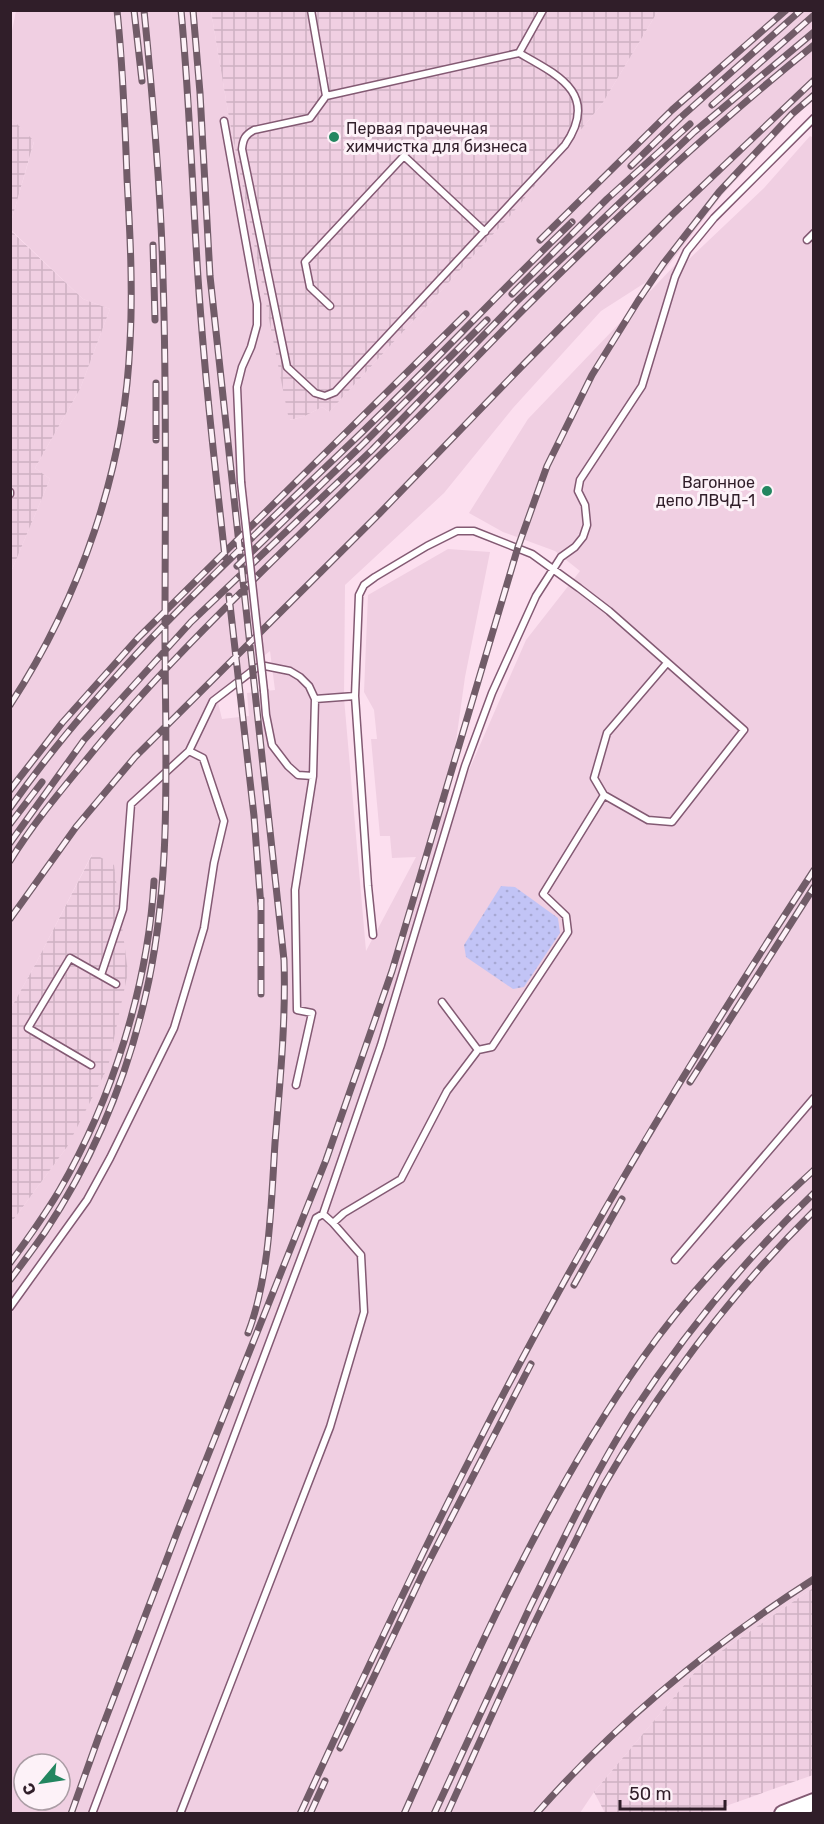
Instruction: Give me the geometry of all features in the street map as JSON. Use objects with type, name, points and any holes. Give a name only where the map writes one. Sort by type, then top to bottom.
[{"type":"main road","points":[[783,1814],[813,1803]]},
{"type":"lane","points":[[311,10],[326,96]]},
{"type":"lane","points":[[519,53],[543,10]]},
{"type":"lane","points":[[519,53],[559,76],[569,87],[576,100],[578,117],[572,134],[565,145],[336,392],[325,396],[315,393],[287,367],[242,149],[243,140],[254,129],[310,118],[326,96],[519,53]]},
{"type":"lane","points":[[92,1814],[316,1218],[322,1214],[381,1045],[465,766],[492,693],[536,596],[561,557],[584,537],[587,525],[585,505],[578,491],[580,480],[642,386],[675,277],[687,251],[714,218],[813,118]]},
{"type":"lane","points":[[224,120],[257,304],[257,325],[237,387],[241,482],[266,715],[272,745],[288,766],[298,775],[313,776]]},
{"type":"lane","points":[[330,306],[310,287],[304,262],[404,156],[485,232]]},
{"type":"lane","points":[[807,240],[813,233]]},
{"type":"lane","points":[[373,935],[355,696],[359,595],[364,585],[427,546],[457,531],[474,531],[532,554],[609,611],[744,730],[672,822],[648,820],[604,795],[594,778],[607,733],[666,663]]},
{"type":"lane","points":[[101,975],[123,909],[132,804],[189,751],[213,701],[256,668],[265,666],[290,671],[309,686],[315,699],[313,776],[295,890],[297,1010],[312,1013],[296,1085]]},
{"type":"lane","points":[[315,699],[355,696]]},
{"type":"lane","points":[[10,1307],[87,1200],[174,1028],[204,928],[214,863],[224,821],[203,758],[189,751]]},
{"type":"lane","points":[[333,1223],[344,1213],[401,1179],[447,1091],[478,1050],[492,1047],[568,932],[566,915],[543,894],[604,795]]},
{"type":"lane","points":[[91,1065],[28,1028],[70,958],[116,984]]},
{"type":"lane","points":[[442,1002],[478,1050]]},
{"type":"lane","points":[[675,1260],[813,1098]]},
{"type":"lane","points":[[180,1814],[330,1427],[364,1312],[361,1256],[333,1223],[322,1214]]},
{"type":"shaded area","points":[[16,11],[211,11],[229,118],[290,420],[303,417],[322,407],[329,412],[511,215],[602,104],[658,11],[813,11],[813,98],[722,195],[665,270],[601,311],[513,408],[444,493],[345,585],[344,698],[366,951],[416,857],[392,858],[390,836],[380,836],[371,739],[377,739],[374,710],[364,692],[368,595],[448,549],[490,552],[465,677],[444,827],[526,640],[580,571],[555,551],[503,532],[469,513],[528,419],[677,263],[687,261],[764,188],[813,135],[813,1588],[701,1665],[594,1792],[580,1813],[11,1813],[11,1223],[67,1147],[92,854],[11,1008],[11,572],[50,479],[35,468],[80,389],[110,309],[83,299],[11,230],[11,222],[34,142],[11,118],[11,36]],"holes":[[[270,651],[275,690],[247,693],[249,716],[222,719],[216,694]]]},
{"type":"shaded area","points":[[211,11],[658,11],[602,104],[511,215],[329,412],[322,407],[303,417],[289,420],[229,118]]},
{"type":"shaded area","points":[[11,118],[34,141],[11,222]]},
{"type":"shaded area","points":[[10,230],[83,299],[110,309],[80,389],[35,468],[50,479],[11,572]]},
{"type":"shaded area","points":[[93,853],[114,865],[128,972],[108,1067],[67,1147],[11,1223],[11,1008]]},
{"type":"shaded area","points":[[501,886],[515,887],[558,918],[560,933],[524,987],[513,989],[466,957],[464,945]]},
{"type":"shaded area","points":[[813,1588],[813,1775],[706,1813],[605,1813],[594,1792],[701,1665]]},
{"type":"railway","points":[[10,705],[58,621],[77,577],[108,485],[119,438],[130,342],[131,280],[124,94],[117,10]]},
{"type":"railway","points":[[134,10],[142,81]]},
{"type":"railway","points":[[10,1280],[62,1205],[106,1119],[128,1059],[145,998],[160,908],[166,816],[164,322],[158,178],[144,10]]},
{"type":"railway","points":[[181,10],[202,336],[225,557]]},
{"type":"railway","points":[[193,10],[210,276],[284,960],[282,1052],[268,1240],[261,1288],[248,1333]]},
{"type":"railway","points":[[540,240],[672,110],[786,10]]},
{"type":"railway","points":[[631,166],[680,118],[801,10]]},
{"type":"railway","points":[[712,105],[814,15]]},
{"type":"railway","points":[[10,843],[84,740],[191,622],[372,450],[515,303],[694,132],[814,32]]},
{"type":"railway","points":[[10,861],[46,809],[86,760],[191,642],[594,240],[702,140],[814,45]]},
{"type":"railway","points":[[10,919],[76,827],[135,757],[379,514],[673,214],[814,80]]},
{"type":"railway","points":[[71,1814],[178,1530],[326,1160],[392,971],[518,547],[547,466],[592,375],[663,264],[719,192],[792,114],[814,95]]},
{"type":"railway","points":[[512,294],[607,199],[690,124]]},
{"type":"railway","points":[[10,808],[88,708],[173,616],[382,413],[572,222]]},
{"type":"railway","points":[[153,245],[155,320]]},
{"type":"railway","points":[[10,790],[62,723],[138,638],[466,314]]},
{"type":"railway","points":[[237,566],[487,320]]},
{"type":"railway","points":[[156,383],[156,440]]},
{"type":"railway","points":[[229,596],[254,816],[261,907]]},
{"type":"railway","points":[[10,824],[42,782]]},
{"type":"railway","points":[[300,1814],[428,1542],[552,1304],[679,1084],[814,870]]},
{"type":"railway","points":[[10,1263],[59,1191],[78,1156],[111,1081],[124,1041],[144,961],[154,881]]},
{"type":"railway","points":[[690,1082],[814,887]]},
{"type":"railway","points":[[261,899],[261,994]]},
{"type":"railway","points":[[404,1814],[512,1580],[573,1467],[607,1412],[661,1333],[701,1284],[767,1214],[814,1170]]},
{"type":"railway","points":[[434,1814],[554,1558],[591,1485],[632,1414],[694,1326],[717,1298],[764,1244],[814,1193]]},
{"type":"railway","points":[[574,1285],[622,1199]]},
{"type":"railway","points":[[447,1814],[540,1612],[600,1493],[626,1448],[700,1341],[755,1274],[814,1211]]},
{"type":"railway","points":[[340,1748],[425,1569],[531,1364]]},
{"type":"railway","points":[[536,1814],[599,1748],[667,1687],[738,1631],[814,1579]]},
{"type":"railway","points":[[310,1814],[325,1781]]},
{"type":"place","name":"Первая прачечная химчистка для бизнеса","points":[[334,137]]},
{"type":"place","name":"Вагонное депо ЛВЧД-1","points":[[767,491]]}]
